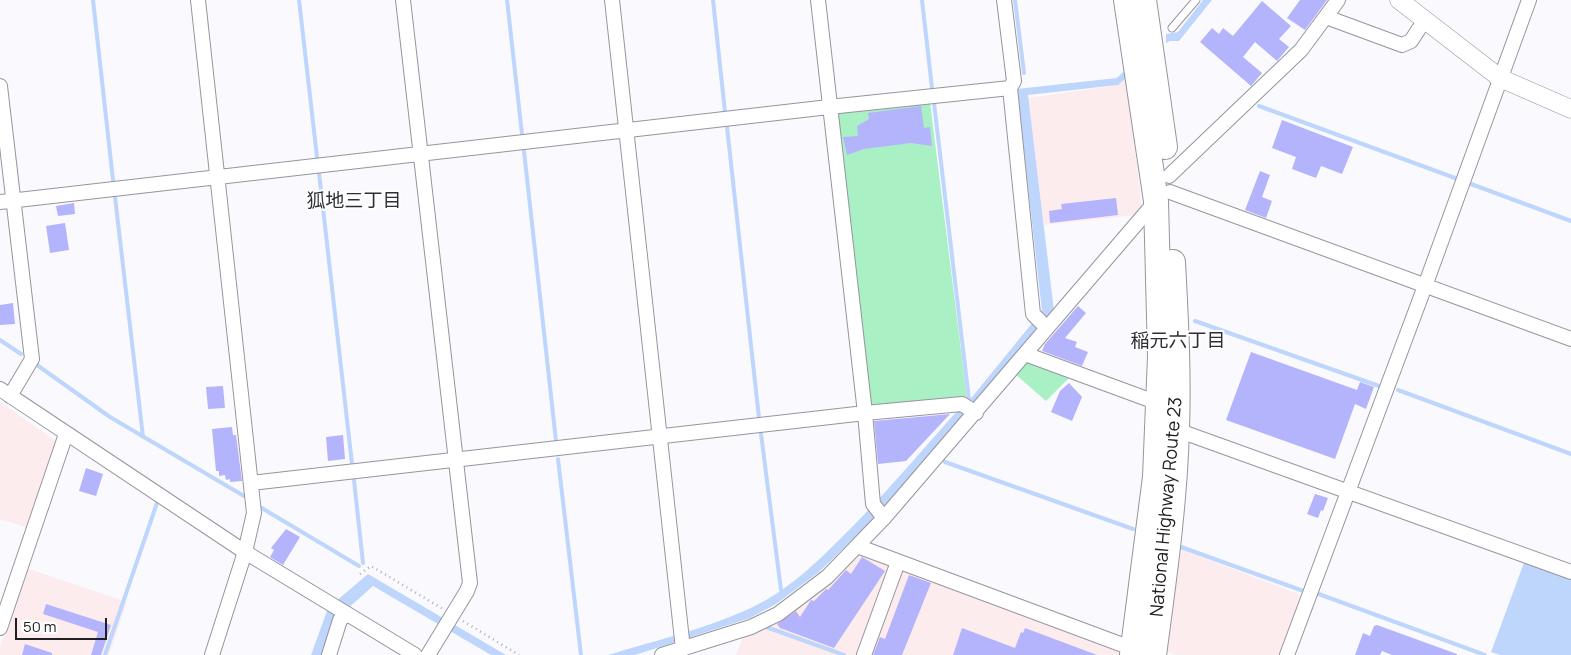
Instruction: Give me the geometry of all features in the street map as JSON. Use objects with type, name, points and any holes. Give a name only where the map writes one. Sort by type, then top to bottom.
[{"type":"highway","name":"National Highway Route 23","points":[[1126,0],[1165,190],[1155,477],[1145,654]]},
{"type":"highway","name":"National Highway Route 23","points":[[1144,0],[1160,98],[1165,190],[1177,334],[1177,430],[1168,546],[1145,654]]},
{"type":"street","points":[[198,0],[254,513],[245,552],[212,655]]},
{"type":"street","points":[[404,0],[470,583],[428,655]]},
{"type":"street","points":[[612,0],[683,649]]},
{"type":"street","points":[[818,0],[873,504],[884,518]]},
{"type":"street","points":[[1004,0],[1014,81],[1010,88],[1033,314],[1046,327]]},
{"type":"street","points":[[662,655],[751,627],[778,614],[827,577],[884,518],[976,413],[1046,327],[1165,190],[1301,50],[1338,0]]},
{"type":"street","points":[[1400,0],[1424,21],[1500,78],[1571,109]]},
{"type":"street","points":[[1287,655],[1425,286],[1528,0]]},
{"type":"street","points":[[1326,17],[1402,45],[1411,41],[1424,21]]},
{"type":"street","points":[[0,86],[6,201],[32,359],[5,392],[245,552],[415,655]]},
{"type":"street","points":[[6,201],[1010,88]]},
{"type":"street","points":[[1165,190],[1571,339]]},
{"type":"street","points":[[1024,354],[1158,403]]},
{"type":"street","points":[[251,483],[661,438],[864,413],[962,404],[976,413]]},
{"type":"street","points":[[1177,430],[1348,490],[1571,572]]},
{"type":"street","points":[[0,628],[66,434]]},
{"type":"street","points":[[856,546],[1145,654]]},
{"type":"street","points":[[864,655],[898,562]]},
{"type":"street","points":[[329,655],[340,620],[347,614]]},
{"type":"lane","points":[[1172,28],[1196,0]]},
{"type":"path","points":[[360,574],[370,566],[519,655]]},
{"type":"shaded area","points":[[1126,78],[1142,207],[1136,215],[1044,225],[1028,98],[1118,85]]},
{"type":"shaded area","points":[[0,402],[56,441],[28,528],[0,519]]},
{"type":"shaded area","points":[[1178,548],[1304,596],[1281,655],[1177,655],[1165,651]]},
{"type":"shaded area","points":[[859,552],[891,564],[857,655],[736,655],[744,635]]},
{"type":"shaded area","points":[[26,568],[127,602],[109,655],[0,655],[0,646]]},
{"type":"shaded area","points":[[901,569],[1120,651],[1119,655],[870,655]]},
{"type":"green space","points":[[930,102],[967,399],[871,407],[837,112]]},
{"type":"green space","points":[[1026,360],[1070,377],[1046,401],[1014,373]]},
{"type":"water","points":[[1203,0],[1212,0],[1179,41],[1166,43],[1166,34],[1178,32]]},
{"type":"water","points":[[1125,70],[1126,78],[1118,85],[1028,95],[1054,311],[874,518],[819,572],[776,604],[750,618],[635,655],[608,655],[730,617],[766,600],[786,587],[815,564],[857,522],[972,397],[1042,311],[1017,89],[1117,78]]},
{"type":"water","points":[[1525,560],[1571,577],[1571,655],[1500,655],[1491,652]]},
{"type":"water","points":[[368,574],[506,655],[491,655],[373,586],[336,619],[324,655],[311,655],[328,608]]},
{"type":"building","points":[[1300,0],[1327,0],[1305,30],[1287,18]]},
{"type":"building","points":[[1262,1],[1291,26],[1279,39],[1289,47],[1277,61],[1255,42],[1243,57],[1262,73],[1251,86],[1200,42],[1212,28],[1219,34],[1223,28],[1233,36]]},
{"type":"building","points":[[921,106],[924,128],[930,127],[932,146],[911,143],[864,149],[847,155],[843,137],[858,136],[857,126],[869,119],[868,113]]},
{"type":"building","points":[[1282,120],[1353,147],[1342,174],[1321,166],[1316,178],[1292,169],[1296,157],[1272,148]]},
{"type":"building","points":[[1260,171],[1270,175],[1262,197],[1272,201],[1266,218],[1245,210]]},
{"type":"building","points":[[1116,198],[1118,215],[1050,223],[1049,211],[1062,209],[1061,204]]},
{"type":"building","points":[[74,203],[75,214],[58,216],[56,206]]},
{"type":"building","points":[[65,223],[69,250],[50,253],[46,226]]},
{"type":"building","points":[[13,303],[15,324],[0,325],[0,305]]},
{"type":"building","points":[[1078,306],[1086,313],[1065,338],[1077,342],[1075,347],[1088,352],[1082,366],[1042,351],[1045,344]]},
{"type":"building","points":[[1251,352],[1357,390],[1360,382],[1374,387],[1366,409],[1355,404],[1335,459],[1226,420]]},
{"type":"building","points":[[1069,383],[1082,397],[1072,421],[1051,412],[1060,391]]},
{"type":"building","points":[[223,386],[225,408],[208,409],[206,387]]},
{"type":"building","points":[[950,414],[906,461],[878,464],[874,421]]},
{"type":"building","points":[[232,427],[233,435],[236,435],[242,481],[230,482],[230,479],[226,480],[225,475],[219,476],[219,471],[216,471],[212,429]]},
{"type":"building","points":[[343,435],[345,459],[328,461],[326,437]]},
{"type":"building","points":[[86,468],[103,474],[96,496],[79,491]]},
{"type":"building","points":[[1315,494],[1328,498],[1318,518],[1307,514]]},
{"type":"building","points":[[286,529],[300,537],[283,565],[270,557],[274,550],[271,548]]},
{"type":"building","points":[[862,557],[885,571],[834,648],[780,628],[777,624],[796,611],[800,617],[811,600],[814,601],[826,589],[828,590],[846,570],[851,574]]},
{"type":"building","points":[[909,575],[931,583],[902,655],[873,655],[880,637],[885,639]]},
{"type":"building","points":[[46,604],[111,625],[101,655],[91,655],[98,632],[43,614]]},
{"type":"building","points":[[1377,625],[1457,655],[1392,655],[1382,651],[1380,655],[1355,655],[1363,633],[1370,636],[1374,626]]},
{"type":"building","points":[[962,628],[1015,648],[1021,632],[1023,633],[1025,628],[1097,655],[953,655]]},
{"type":"building","points":[[25,644],[52,653],[52,655],[22,655]]},
{"type":"waterway","points":[[93,0],[113,180]]},
{"type":"waterway","points":[[299,0],[317,157]]},
{"type":"waterway","points":[[507,0],[522,134]]},
{"type":"waterway","points":[[713,0],[725,112]]},
{"type":"waterway","points":[[922,0],[932,88]]},
{"type":"waterway","points":[[1015,0],[1024,73]]},
{"type":"waterway","points":[[934,103],[969,400]]},
{"type":"waterway","points":[[1259,106],[1455,178]]},
{"type":"waterway","points":[[727,127],[759,418]]},
{"type":"waterway","points":[[524,151],[556,441]]},
{"type":"waterway","points":[[319,173],[352,464]]},
{"type":"waterway","points":[[1471,184],[1571,221]]},
{"type":"waterway","points":[[115,197],[143,437]]},
{"type":"waterway","points":[[1195,321],[1379,386]]},
{"type":"waterway","points":[[0,340],[21,354]]},
{"type":"waterway","points":[[37,365],[110,417],[244,496]]},
{"type":"waterway","points":[[1398,390],[1571,454]]},
{"type":"waterway","points":[[761,434],[781,590]]},
{"type":"waterway","points":[[558,459],[581,655]]},
{"type":"waterway","points":[[945,462],[1133,529]]},
{"type":"waterway","points":[[354,480],[363,563]]},
{"type":"waterway","points":[[105,655],[157,503]]},
{"type":"waterway","points":[[260,507],[359,566]]},
{"type":"waterway","points":[[1181,547],[1306,592]]},
{"type":"waterway","points":[[1316,593],[1485,655]]},
{"type":"waterway","points":[[766,627],[844,655]]},
{"type":"district","name":"狐地三丁目","points":[[354,202]]},
{"type":"district","name":"稲元六丁目","points":[[1178,342]]}]
